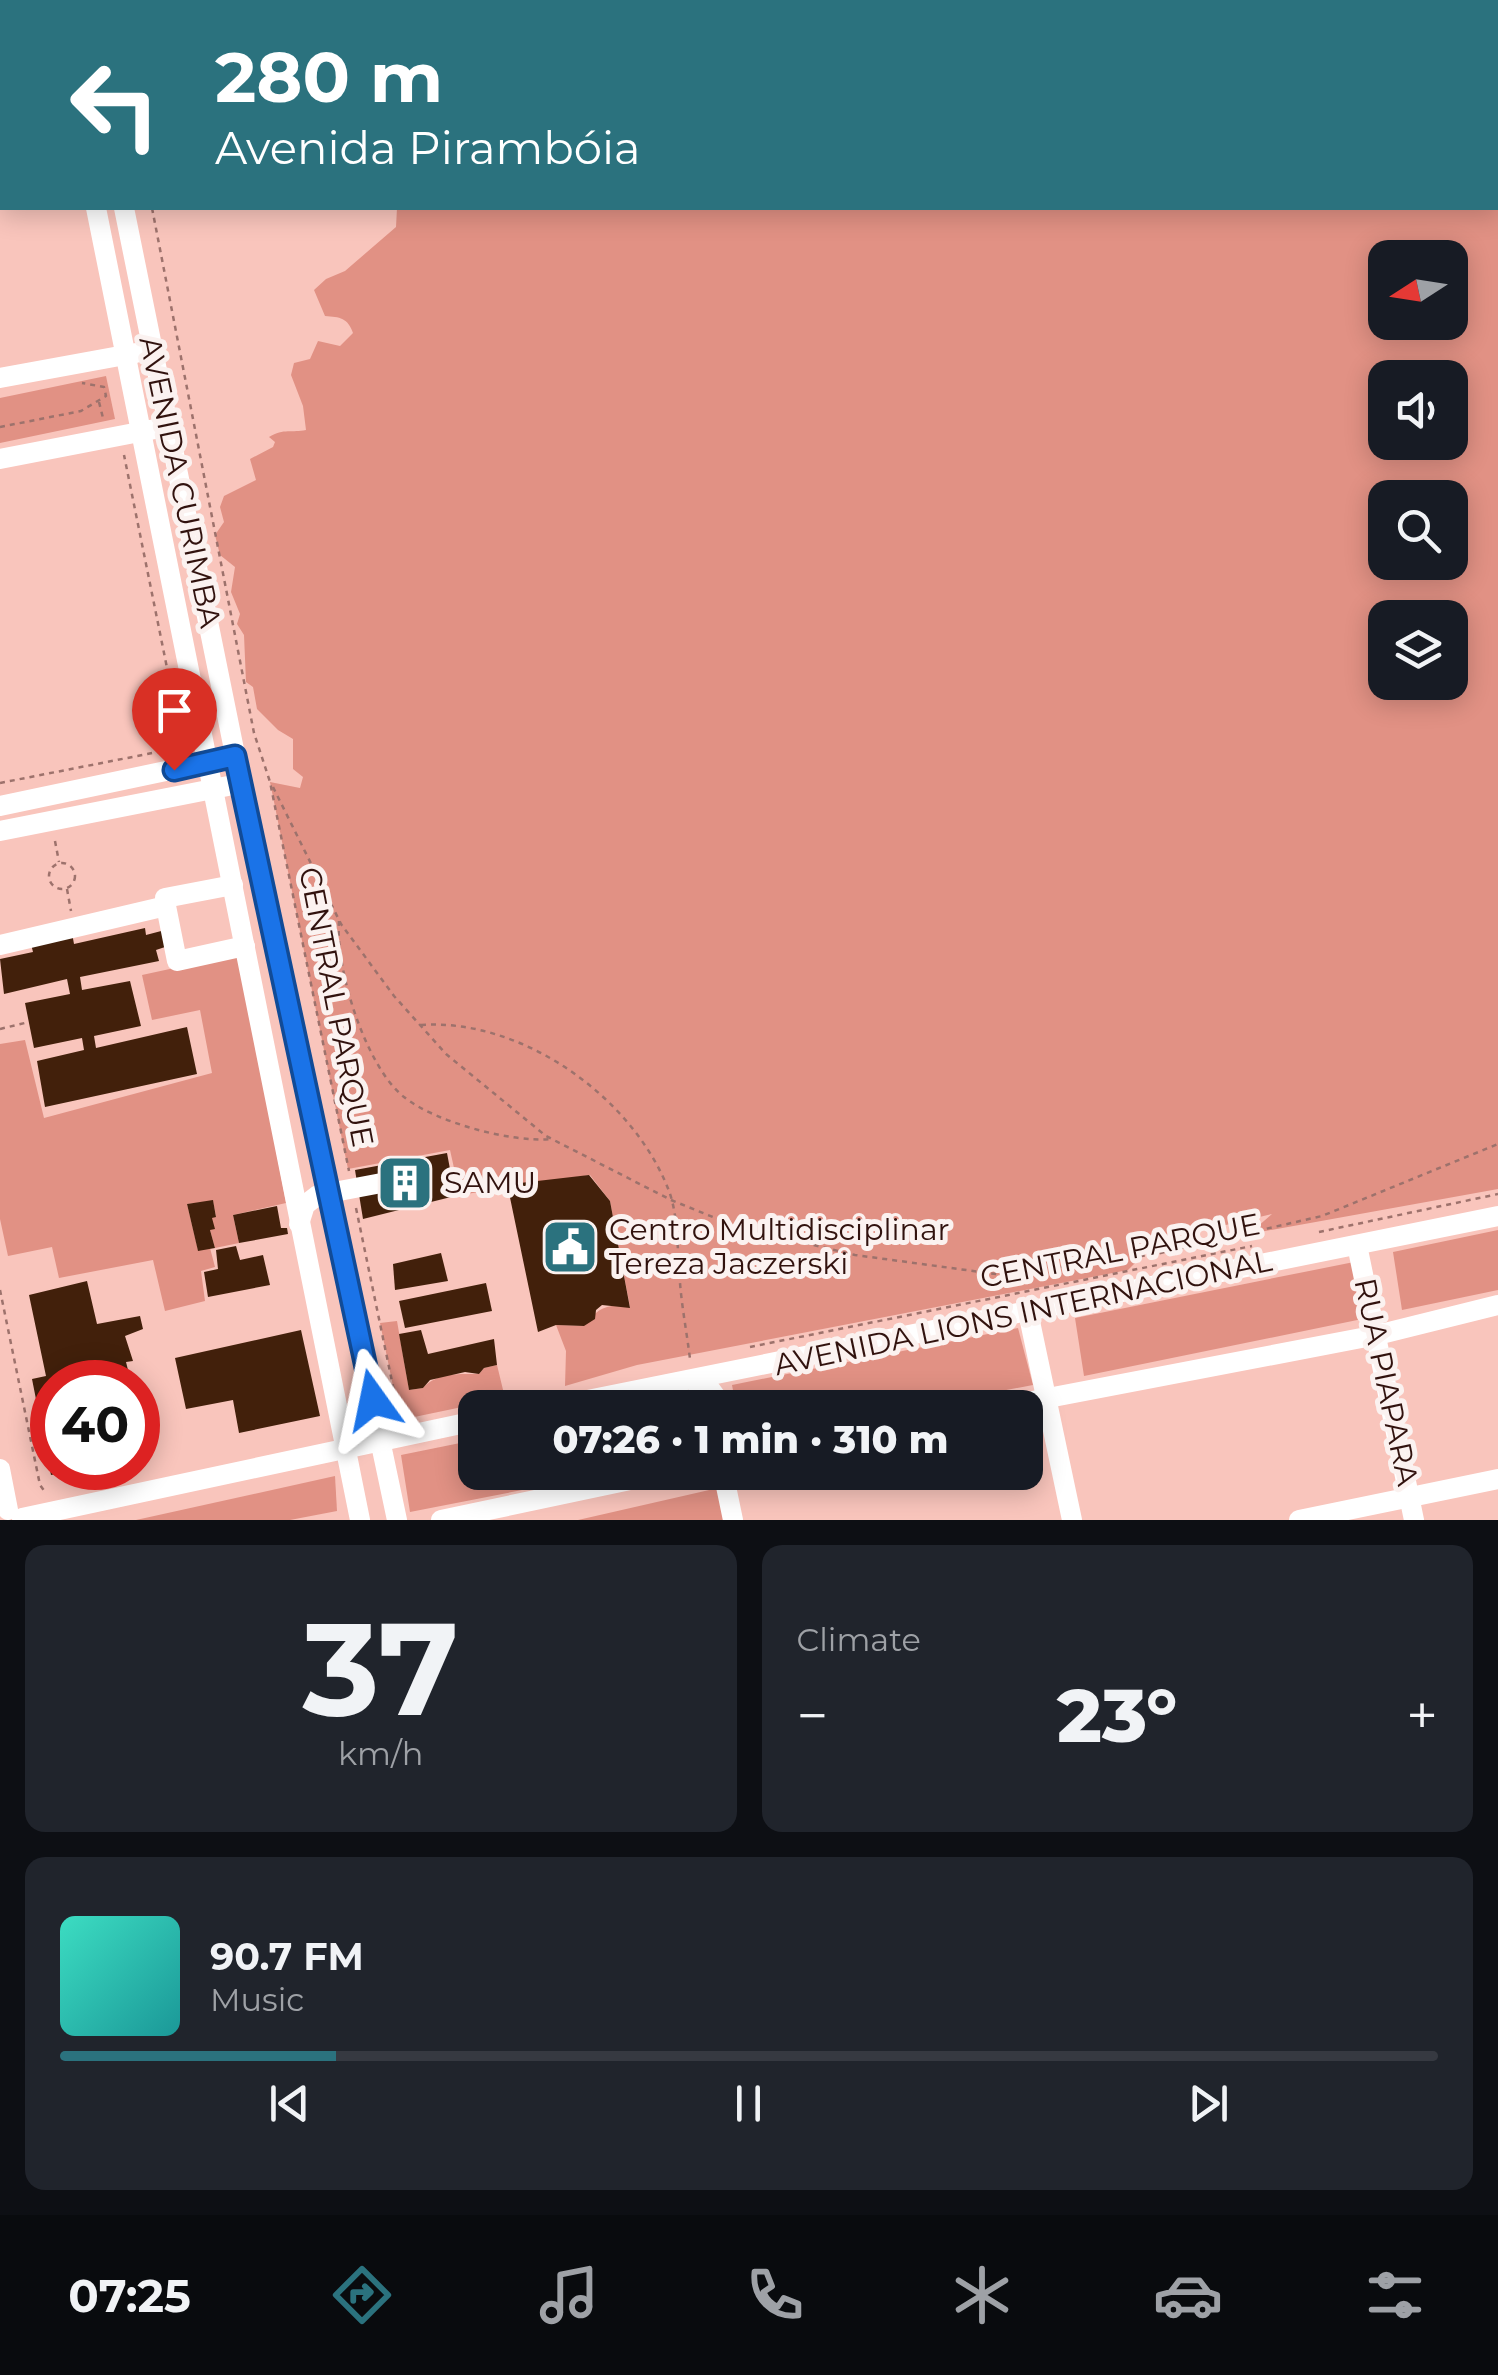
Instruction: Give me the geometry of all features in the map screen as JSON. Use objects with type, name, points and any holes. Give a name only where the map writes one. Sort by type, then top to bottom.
[{"type":"street","name":"AVENIDA CURIMBA","points":[[96,210],[360,1520]]},
{"type":"street","name":"AVENIDA CURIMBA","points":[[124,210],[240,784],[398,1520]]},
{"type":"street","points":[[0,378],[152,350]]},
{"type":"street","points":[[0,459],[168,426]]},
{"type":"street","points":[[0,806],[235,756]]},
{"type":"street","points":[[0,831],[240,784]]},
{"type":"street","points":[[234,885],[165,898],[166,906],[177,961],[245,946]]},
{"type":"street","points":[[0,945],[166,906]]},
{"type":"street","points":[[320,1154],[332,1174],[352,1184]]},
{"type":"street","points":[[300,1224],[305,1205],[318,1195],[407,1173]]},
{"type":"street","name":"AVENIDA LIONS INTERNACIONAL","points":[[610,1390],[702,1378],[1498,1216]]},
{"type":"street","name":"RUA PIAPARA","points":[[1357,1245],[1414,1520]]},
{"type":"street","points":[[1043,1399],[1377,1335],[1498,1305]]},
{"type":"street","points":[[1028,1312],[1072,1520]]},
{"type":"street","points":[[699,1390],[702,1378]]},
{"type":"street","points":[[702,1378],[711,1390]]},
{"type":"street","points":[[0,1469],[13,1514],[343,1448],[458,1418]]},
{"type":"street","points":[[1298,1520],[1498,1479]]},
{"type":"street","points":[[441,1520],[583,1490]]},
{"type":"street","points":[[726,1490],[732,1520]]},
{"type":"path","name":"CENTRAL PARQUE","points":[[152,210],[254,733],[270,782],[400,1420]]},
{"type":"path","points":[[0,427],[81,411],[106,396],[104,387],[85,385],[77,378]]},
{"type":"path","points":[[0,783],[183,746],[122,446]]},
{"type":"path","name":"CENTRAL PARQUE","points":[[270,782],[339,920],[394,996],[446,1054],[552,1139],[671,1200],[735,1226],[856,1255],[1002,1275],[1156,1254],[1322,1216],[1498,1144]]},
{"type":"path","points":[[54,834],[60,863]]},
{"type":"path","points":[[60,863],[73,870],[72,882],[66,888],[58,888],[49,879],[52,867],[60,863]]},
{"type":"path","points":[[66,888],[73,918]]},
{"type":"path","points":[[339,920],[338,937],[354,1004],[378,1066],[393,1086],[415,1104],[455,1122],[520,1138],[552,1139]]},
{"type":"path","points":[[0,1030],[29,1022]]},
{"type":"path","points":[[420,1026],[446,1024],[482,1030],[542,1054],[607,1097],[633,1126],[671,1200],[690,1360]]},
{"type":"path","points":[[1312,1234],[1498,1194]]},
{"type":"path","name":"CENTRAL PARQUE","points":[[748,1348],[1256,1245]]},
{"type":"path","points":[[0,1290],[40,1485],[50,1494]]},
{"type":"shaded area","points":[[397,210],[1498,210],[1498,1189],[1249,1234],[1272,1214],[1163,1235],[1128,1270],[637,1365],[565,1386],[566,1351],[556,1325],[584,1326],[603,1308],[630,1307],[610,1201],[590,1175],[460,1195],[450,1150],[348,1169],[270,782],[300,788],[303,777],[293,769],[293,739],[257,709],[253,687],[246,682],[244,635],[237,624],[240,614],[231,592],[235,567],[220,555],[215,535],[224,522],[220,507],[224,496],[256,480],[250,459],[273,447],[275,442],[269,437],[306,430],[303,406],[291,375],[294,363],[310,359],[318,341],[340,346],[353,333],[343,319],[325,316],[314,290],[326,279],[345,271],[396,227]]},
{"type":"shaded area","points":[[106,376],[115,419],[0,443],[0,398]]},
{"type":"shaded area","points":[[239,954],[286,1203],[233,1215],[239,1243],[215,1248],[210,1230],[216,1216],[213,1201],[187,1204],[198,1250],[210,1248],[215,1267],[201,1271],[205,1301],[165,1311],[153,1260],[59,1278],[52,1247],[8,1256],[0,1219],[0,1044],[25,1040],[44,1118],[212,1073],[200,1010],[152,1020],[142,975]]},
{"type":"shaded area","points":[[1498,1230],[1498,1290],[1402,1310],[1393,1252]]},
{"type":"shaded area","points":[[1354,1262],[1367,1318],[1084,1376],[1075,1318]]},
{"type":"shaded area","points":[[397,1321],[409,1390],[423,1388],[442,1377],[479,1374],[484,1368],[497,1365],[503,1390],[458,1390],[458,1408],[400,1420],[380,1323]]},
{"type":"shaded area","points":[[1018,1328],[1033,1385],[1007,1390],[733,1390],[732,1385]]},
{"type":"shaded area","points":[[458,1443],[458,1490],[522,1490],[410,1512],[401,1455]]},
{"type":"shaded area","points":[[335,1476],[337,1511],[290,1520],[136,1520]]},
{"type":"shaded area","points":[[718,1490],[724,1520],[578,1520]]},
{"type":"building","points":[[70,922],[74,944],[145,928],[146,935],[165,930],[168,946],[156,950],[159,961],[80,977],[82,990],[130,981],[141,1026],[94,1036],[96,1048],[187,1027],[197,1074],[45,1107],[37,1061],[84,1050],[82,1038],[34,1048],[25,1003],[70,994],[67,979],[4,994],[0,959],[33,952],[30,940]]},
{"type":"building","name":"SAMU","points":[[447,1153],[455,1196],[363,1219],[355,1170]]},
{"type":"building","name":"Centro Multidisciplinar Tereza Jaczerski","points":[[589,1175],[610,1201],[630,1308],[602,1305],[596,1310],[595,1319],[584,1326],[556,1325],[538,1332],[508,1188],[520,1183]]},
{"type":"building","points":[[213,1200],[215,1229],[210,1230],[215,1248],[198,1251],[187,1204]]},
{"type":"building","points":[[277,1206],[281,1228],[287,1228],[288,1234],[239,1243],[233,1215]]},
{"type":"building","points":[[236,1246],[240,1260],[263,1255],[270,1285],[208,1297],[204,1272],[218,1269],[216,1250]]},
{"type":"building","points":[[441,1253],[448,1281],[395,1290],[393,1264]]},
{"type":"building","points":[[87,1281],[97,1324],[140,1316],[143,1329],[125,1336],[133,1360],[43,1360],[29,1295]]},
{"type":"building","points":[[486,1283],[492,1311],[405,1328],[399,1301]]},
{"type":"building","points":[[301,1330],[320,1416],[239,1433],[233,1400],[186,1409],[175,1358]]},
{"type":"building","points":[[421,1330],[428,1354],[494,1339],[497,1365],[484,1368],[479,1374],[465,1372],[430,1380],[423,1388],[409,1390],[399,1334]]},
{"type":"place","name":"SAMU","points":[[405,1183]]},
{"type":"place","name":"Centro Multidisciplinar Tereza Jaczerski","points":[[570,1247]]},
{"type":"route","points":[[174,770],[235,756],[373,1400]]}]
